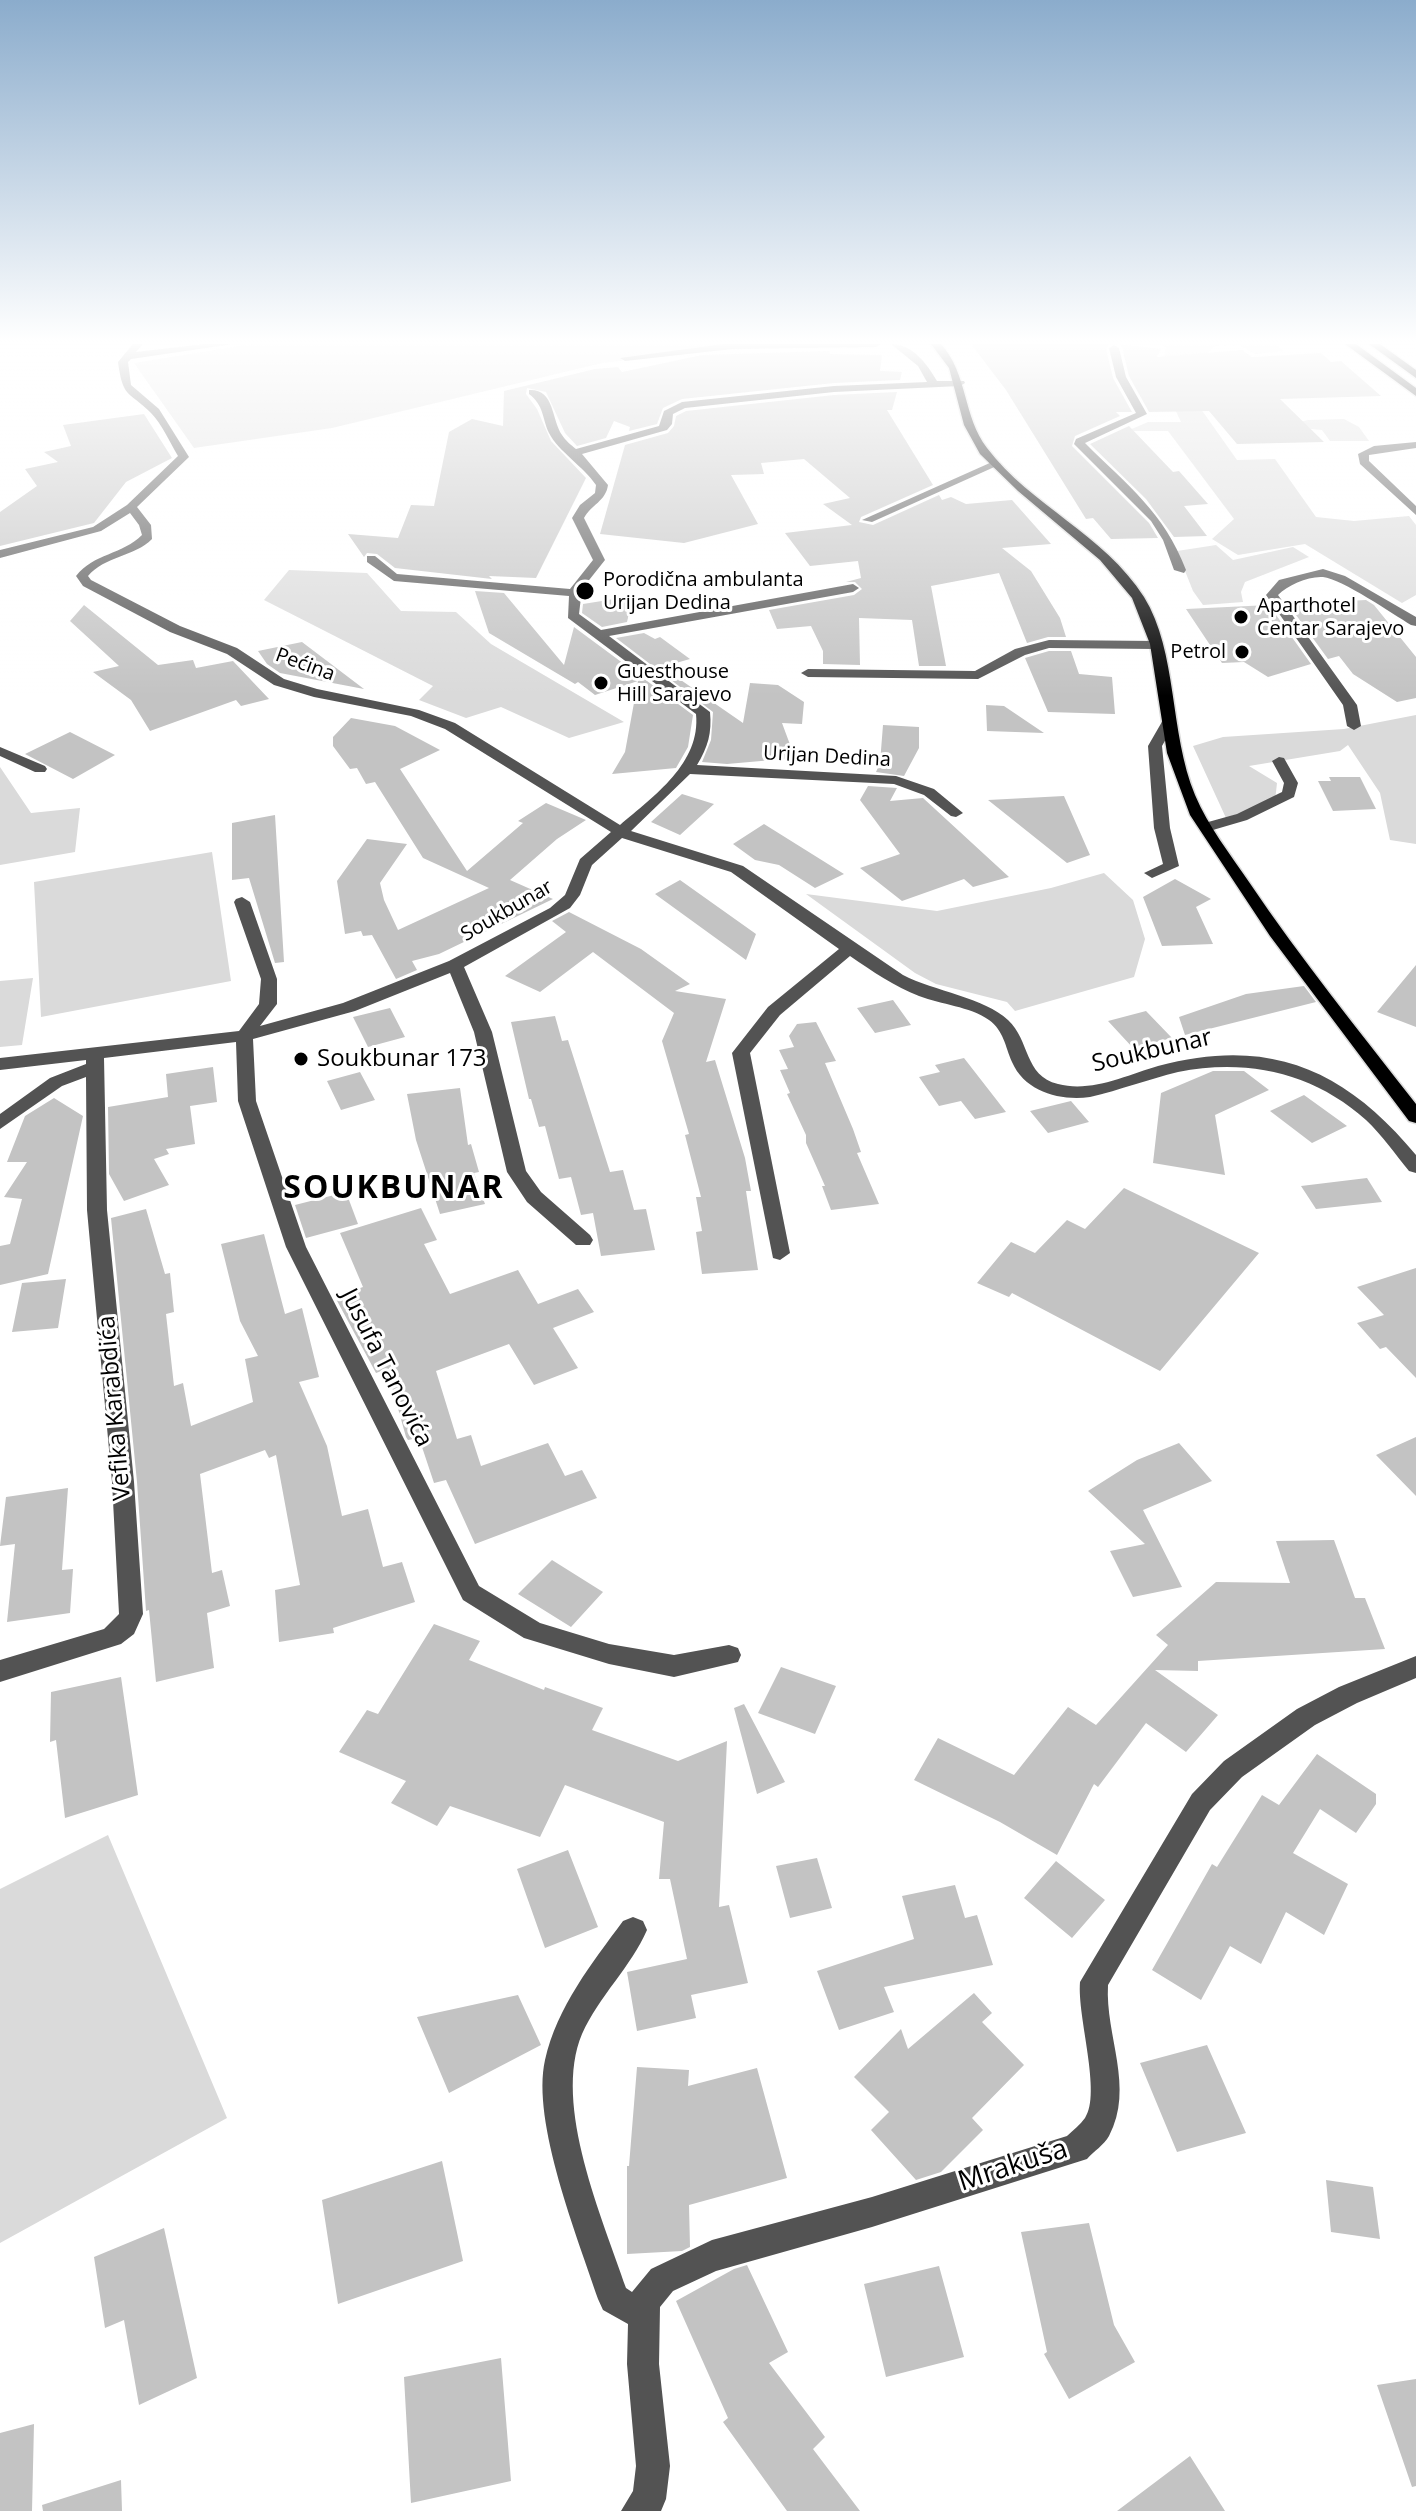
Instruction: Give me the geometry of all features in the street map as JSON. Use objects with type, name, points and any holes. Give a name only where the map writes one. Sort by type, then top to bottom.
[{"type":"main road","points":[[993,461],[1120,574],[1152,624],[1165,685],[1168,723],[1189,799],[1258,908],[1416,1117]]},
{"type":"street","points":[[0,554],[97,529],[131,507],[180,461]]},
{"type":"street","points":[[583,461],[602,485],[601,494],[584,507],[578,518],[599,560],[574,593],[572,615],[703,712],[706,723],[705,740],[687,769],[621,832]]},
{"type":"street","points":[[1096,461],[1155,519],[1169,540],[1180,570]]},
{"type":"street","points":[[1364,461],[1416,512]]},
{"type":"street","points":[[868,520],[996,464]]},
{"type":"street","name":"Pećina","points":[[131,507],[145,525],[148,536],[142,544],[100,558],[87,568],[82,576],[87,583],[138,612],[232,651],[279,682],[314,693],[414,713],[450,726],[621,832]]},
{"type":"street","points":[[371,559],[394,577],[574,593]]},
{"type":"street","points":[[1354,726],[1350,705],[1286,621],[1272,595],[1283,583],[1323,573],[1341,579],[1416,622]]},
{"type":"street","points":[[595,635],[853,588]]},
{"type":"street","points":[[1401,613],[1416,607]]},
{"type":"street","points":[[808,673],[978,675],[1032,647],[1049,644],[1156,645]]},
{"type":"street","points":[[1152,873],[1171,866],[1162,828],[1155,746],[1168,723]]},
{"type":"street","points":[[0,751],[40,769]]},
{"type":"street","points":[[1206,827],[1242,817],[1289,794],[1291,783],[1279,761]]},
{"type":"street","name":"Urijan Dedina","points":[[687,769],[896,780],[919,786],[956,813]]},
{"type":"street","name":"Soukbunar","points":[[0,1064],[95,1061],[244,1036],[349,1007],[455,965],[523,930],[570,901],[577,889],[582,868],[604,844],[621,832],[645,844],[738,870],[850,948],[916,989],[995,1016],[1005,1025],[1021,1065],[1030,1078],[1060,1092],[1095,1091],[1200,1063],[1235,1060],[1274,1063],[1351,1099],[1407,1144]]},
{"type":"street","points":[[242,902],[269,979],[268,1004],[244,1036]]},
{"type":"street","points":[[780,1253],[741,1053],[774,1011],[850,948]]},
{"type":"street","name":"Soukbunar","points":[[455,965],[483,1032],[517,1172],[534,1197],[583,1240]]},
{"type":"street","name":"Jusufa Tanovića","points":[[244,1036],[247,1101],[296,1247],[471,1593],[533,1631],[609,1654],[674,1666],[729,1655]]},
{"type":"street","points":[[0,1123],[56,1082],[95,1061]]},
{"type":"street","name":"Vefika Karabdića","points":[[0,1671],[112,1637],[125,1627],[131,1614],[123,1482],[97,1210],[95,1061]]},
{"type":"street","points":[[1407,1144],[1416,1167]]},
{"type":"street","name":"Mrakuša","points":[[643,2310],[644,2301],[662,2280],[712,2256],[872,2212],[1076,2148],[1097,2126],[1107,2090],[1091,2002],[1094,1982],[1201,1802],[1233,1769],[1306,1717],[1348,1695],[1416,1667]]},
{"type":"street","points":[[633,1930],[591,1986],[568,2032],[558,2066],[560,2116],[614,2299],[628,2308],[643,2310],[643,2364],[653,2466],[649,2499],[638,2511]]},
{"type":"shaded area","points":[[1191,461],[1277,461],[1316,517],[1354,521],[1409,516],[1416,525],[1416,595],[1402,603],[1305,544],[1238,555],[1212,539],[1234,519]]},
{"type":"shaded area","points":[[1216,545],[1233,560],[1293,547],[1309,557],[1245,582],[1241,592],[1243,602],[1203,605],[1193,591],[1177,551]]},
{"type":"shaded area","points":[[289,570],[367,573],[401,611],[456,612],[491,644],[624,722],[569,738],[501,707],[466,718],[419,700],[433,686],[264,600]]},
{"type":"shaded area","points":[[1416,715],[1416,844],[1390,840],[1380,793],[1348,745],[1340,751],[1249,766],[1277,783],[1275,801],[1226,818],[1193,746],[1223,737],[1344,729]]},
{"type":"shaded area","points":[[0,767],[31,813],[80,808],[75,852],[0,865]]},
{"type":"shaded area","points":[[212,852],[231,981],[41,1017],[34,882]]},
{"type":"shaded area","points":[[1104,873],[1133,900],[1145,939],[1134,977],[1015,1011],[1007,1002],[936,984],[915,973],[806,894],[937,911],[1051,888]]},
{"type":"shaded area","points":[[33,978],[22,1045],[0,1047],[0,981]]},
{"type":"shaded area","points":[[108,1835],[227,2118],[0,2243],[0,1889]]},
{"type":"building","points":[[166,461],[126,482],[94,523],[0,546],[0,512],[37,486],[25,469],[58,462]]},
{"type":"building","points":[[443,461],[570,461],[586,478],[536,578],[489,576],[492,579],[395,568],[377,554],[367,553],[364,557],[348,534],[398,538],[411,505],[434,506]]},
{"type":"building","points":[[620,461],[781,461],[761,463],[764,474],[731,475],[758,524],[684,543],[600,534]]},
{"type":"building","points":[[807,461],[918,461],[933,485],[861,517],[859,522],[873,525],[939,495],[942,500],[951,497],[966,504],[1012,500],[1051,544],[1002,548],[1031,571],[1060,618],[1066,637],[1048,637],[1027,643],[999,573],[931,586],[946,666],[919,666],[912,620],[859,618],[860,665],[823,664],[823,651],[811,626],[777,629],[769,610],[854,595],[862,589],[855,582],[846,582],[861,578],[858,561],[810,566],[785,533],[852,525],[823,504],[850,498]]},
{"type":"building","points":[[1050,461],[1087,461],[1149,523],[1158,538],[1111,539],[1093,518],[1086,519]]},
{"type":"building","points":[[1107,461],[1163,461],[1173,472],[1179,471],[1208,504],[1184,506],[1207,536],[1174,537],[1146,499]]},
{"type":"building","points":[[475,591],[504,593],[564,665],[574,627],[693,715],[688,747],[676,768],[612,774],[625,752],[638,681],[595,695],[578,682],[575,684],[489,633]]},
{"type":"building","points":[[633,596],[627,622],[602,627],[582,613],[583,604]]},
{"type":"building","points":[[1366,600],[1374,605],[1416,657],[1416,698],[1397,702],[1353,674],[1339,656],[1328,659],[1288,604]]},
{"type":"building","points":[[84,605],[158,665],[193,660],[196,668],[233,661],[269,699],[241,706],[236,700],[150,731],[131,700],[93,672],[119,666],[70,621]]},
{"type":"building","points":[[1269,605],[1311,664],[1268,677],[1244,662],[1222,663],[1186,609]]},
{"type":"building","points":[[644,633],[655,639],[660,637],[690,659],[662,667],[743,723],[750,683],[778,685],[804,702],[802,724],[782,723],[795,758],[727,764],[702,762],[711,740],[713,712],[616,638]]},
{"type":"building","points":[[302,642],[364,689],[280,673],[267,664],[258,651]]},
{"type":"building","points":[[1049,651],[1071,651],[1079,674],[1112,677],[1115,714],[1048,712],[1025,658]]},
{"type":"building","points":[[986,705],[1004,706],[1044,733],[987,731]]},
{"type":"building","points":[[351,718],[395,726],[440,750],[400,769],[467,871],[523,823],[518,821],[546,803],[586,820],[557,839],[510,880],[553,899],[439,954],[412,961],[417,970],[396,979],[372,935],[363,936],[361,931],[345,934],[337,881],[367,839],[407,844],[380,883],[398,930],[489,888],[423,858],[375,782],[366,784],[357,768],[350,769],[333,746],[333,737]]},
{"type":"building","points":[[883,725],[919,727],[919,748],[904,776],[876,772],[880,763]]},
{"type":"building","points":[[70,732],[115,755],[73,779],[25,754]]},
{"type":"building","points":[[1329,777],[1360,777],[1376,809],[1333,811],[1318,781],[1331,781]]},
{"type":"building","points":[[868,786],[897,788],[890,801],[923,798],[1009,877],[973,887],[964,879],[902,901],[860,868],[900,854],[860,800]]},
{"type":"building","points":[[682,794],[714,804],[680,835],[651,822]]},
{"type":"building","points":[[1064,796],[1090,855],[1067,863],[988,800]]},
{"type":"building","points":[[275,815],[284,962],[275,963],[249,878],[232,880],[232,823]]},
{"type":"building","points":[[764,824],[844,874],[815,888],[779,865],[755,860],[733,844]]},
{"type":"building","points":[[1175,879],[1211,899],[1196,907],[1213,944],[1162,946],[1143,897]]},
{"type":"building","points":[[680,880],[756,934],[746,960],[655,894]]},
{"type":"building","points":[[569,912],[641,949],[690,984],[675,991],[726,999],[706,1062],[715,1060],[745,1158],[751,1191],[746,1191],[758,1270],[702,1274],[696,1232],[702,1231],[696,1197],[701,1197],[685,1135],[689,1134],[662,1041],[674,1013],[593,952],[540,992],[505,976],[566,932],[552,921]]},
{"type":"building","points":[[1416,965],[1416,1027],[1377,1012]]},
{"type":"building","points":[[1304,986],[1316,1002],[1185,1035],[1179,1017],[1246,994]]},
{"type":"building","points":[[893,1000],[911,1025],[875,1033],[857,1008]]},
{"type":"building","points":[[390,1008],[405,1037],[368,1047],[353,1017]]},
{"type":"building","points":[[1146,1011],[1172,1038],[1133,1048],[1108,1021]]},
{"type":"building","points":[[555,1016],[562,1041],[568,1040],[610,1172],[623,1170],[634,1210],[646,1209],[655,1250],[601,1256],[593,1213],[581,1215],[571,1177],[559,1179],[545,1126],[539,1127],[529,1099],[511,1022]]},
{"type":"building","points":[[816,1022],[836,1061],[825,1063],[853,1129],[861,1152],[857,1153],[879,1204],[831,1210],[822,1186],[825,1186],[806,1143],[806,1135],[787,1094],[790,1093],[780,1070],[788,1069],[779,1050],[794,1047],[789,1036],[797,1024]]},
{"type":"building","points":[[964,1058],[1006,1112],[975,1119],[961,1101],[939,1106],[919,1077],[940,1072],[935,1065]]},
{"type":"building","points":[[213,1067],[217,1102],[190,1106],[195,1144],[166,1149],[169,1154],[154,1159],[169,1185],[124,1201],[109,1174],[108,1107],[168,1097],[166,1074]]},
{"type":"building","points":[[1213,1071],[1244,1071],[1269,1090],[1215,1115],[1225,1175],[1153,1163],[1161,1093]]},
{"type":"building","points":[[360,1072],[375,1100],[341,1110],[327,1081]]},
{"type":"building","points":[[460,1088],[468,1145],[471,1144],[479,1172],[474,1173],[485,1204],[440,1214],[416,1140],[407,1094]]},
{"type":"building","points":[[1304,1095],[1347,1126],[1312,1143],[1270,1111]]},
{"type":"building","points":[[54,1098],[83,1116],[48,1274],[0,1285],[0,1246],[10,1244],[22,1199],[4,1197],[27,1162],[7,1162],[25,1116]]},
{"type":"building","points":[[1071,1101],[1089,1122],[1048,1133],[1030,1111]]},
{"type":"building","points":[[1367,1178],[1382,1202],[1316,1209],[1301,1186]]},
{"type":"building","points":[[1124,1188],[1259,1253],[1160,1371],[1012,1293],[1009,1297],[977,1283],[1011,1242],[1035,1253],[1067,1220],[1085,1229]]},
{"type":"building","points":[[346,1192],[358,1224],[306,1238],[295,1205]]},
{"type":"building","points":[[421,1208],[437,1240],[424,1244],[450,1294],[518,1270],[538,1304],[578,1289],[594,1312],[553,1328],[578,1368],[534,1385],[509,1344],[436,1371],[457,1439],[471,1435],[481,1466],[548,1443],[565,1476],[582,1470],[597,1498],[475,1544],[446,1480],[434,1483],[419,1438],[408,1440],[406,1437],[387,1369],[376,1373],[335,1297],[363,1287],[340,1233]]},
{"type":"building","points":[[146,1209],[165,1274],[170,1273],[174,1312],[166,1314],[174,1386],[183,1383],[191,1426],[253,1402],[245,1359],[258,1356],[240,1321],[221,1244],[264,1234],[285,1314],[302,1308],[319,1377],[299,1382],[327,1446],[342,1516],[368,1509],[383,1567],[402,1562],[415,1602],[333,1628],[334,1633],[279,1642],[275,1590],[300,1585],[276,1455],[269,1458],[265,1450],[200,1474],[212,1573],[222,1570],[230,1606],[207,1613],[214,1668],[156,1682],[149,1610],[146,1611],[137,1482],[111,1218]]},
{"type":"building","points":[[1416,1268],[1416,1378],[1386,1347],[1380,1349],[1357,1323],[1384,1315],[1357,1287]]},
{"type":"building","points":[[66,1279],[58,1328],[12,1332],[22,1283]]},
{"type":"building","points":[[1416,1437],[1416,1496],[1376,1455]]},
{"type":"building","points":[[1179,1443],[1212,1481],[1143,1510],[1182,1587],[1133,1597],[1110,1551],[1145,1544],[1088,1491],[1137,1460]]},
{"type":"building","points":[[68,1488],[62,1570],[73,1569],[70,1613],[7,1622],[15,1544],[0,1546],[6,1497]]},
{"type":"building","points":[[1334,1540],[1355,1598],[1365,1598],[1385,1649],[1198,1661],[1198,1671],[1155,1670],[1218,1715],[1186,1752],[1146,1723],[1098,1787],[1094,1784],[1057,1855],[1000,1822],[914,1780],[938,1738],[1014,1775],[1068,1707],[1096,1725],[1168,1645],[1156,1635],[1216,1582],[1290,1583],[1276,1541]]},
{"type":"building","points":[[552,1560],[603,1592],[571,1627],[518,1594]]},
{"type":"building","points":[[434,1624],[480,1641],[469,1660],[544,1690],[545,1687],[603,1708],[592,1730],[678,1761],[727,1741],[719,1907],[729,1905],[748,1983],[691,1995],[696,2018],[637,2031],[627,1972],[687,1959],[670,1879],[659,1879],[664,1822],[565,1785],[540,1837],[450,1806],[437,1826],[391,1803],[406,1781],[339,1752],[367,1710],[378,1714]]},
{"type":"building","points":[[781,1667],[836,1686],[815,1734],[758,1713]]},
{"type":"building","points":[[121,1677],[138,1795],[65,1818],[56,1740],[50,1742],[51,1692]]},
{"type":"building","points":[[744,1704],[785,1782],[757,1794],[734,1708]]},
{"type":"building","points":[[1317,1754],[1376,1794],[1376,1804],[1356,1833],[1320,1809],[1293,1853],[1348,1884],[1324,1935],[1286,1912],[1261,1964],[1230,1946],[1201,2000],[1152,1970],[1212,1864],[1217,1867],[1262,1795],[1279,1805]]},
{"type":"building","points":[[568,1850],[598,1927],[545,1948],[517,1869]]},
{"type":"building","points":[[817,1858],[832,1908],[790,1918],[776,1866]]},
{"type":"building","points":[[1056,1861],[1105,1900],[1072,1938],[1024,1898]]},
{"type":"building","points":[[955,1885],[965,1918],[977,1915],[993,1965],[884,1987],[894,2012],[839,2030],[817,1971],[914,1939],[902,1896]]},
{"type":"building","points":[[974,1993],[992,2013],[982,2022],[1024,2065],[972,2118],[983,2130],[941,2172],[916,2180],[871,2130],[889,2112],[854,2077],[901,2029],[908,2049]]},
{"type":"building","points":[[518,1995],[541,2045],[449,2093],[417,2017]]},
{"type":"building","points":[[1207,2045],[1246,2133],[1177,2152],[1140,2063]]},
{"type":"building","points":[[637,2067],[689,2070],[688,2086],[757,2068],[787,2178],[689,2205],[690,2247],[682,2251],[627,2254],[627,2166]]},
{"type":"building","points":[[442,2161],[463,2261],[338,2304],[322,2200]]},
{"type":"building","points":[[1326,2180],[1373,2187],[1380,2239],[1331,2232]]},
{"type":"building","points":[[1089,2223],[1114,2325],[1135,2362],[1069,2399],[1044,2354],[1047,2352],[1021,2232]]},
{"type":"building","points":[[164,2228],[197,2378],[139,2405],[124,2320],[105,2328],[94,2257]]},
{"type":"building","points":[[747,2265],[788,2352],[769,2363],[825,2437],[813,2449],[860,2511],[787,2511],[723,2422],[728,2418],[676,2301]]},
{"type":"building","points":[[939,2266],[964,2357],[886,2377],[864,2284]]},
{"type":"building","points":[[501,2358],[511,2481],[411,2503],[404,2377]]},
{"type":"building","points":[[1416,2379],[1416,2486],[1412,2487],[1377,2385]]},
{"type":"building","points":[[34,2424],[32,2511],[0,2511],[0,2433]]},
{"type":"building","points":[[1190,2456],[1225,2511],[1117,2511]]},
{"type":"building","points":[[121,2480],[122,2511],[43,2511],[42,2505]]},
{"type":"place","name":"Porodična ambulanta Urijan Dedina","points":[[585,591]]},
{"type":"place","name":"Aparthotel Centar Sarajevo","points":[[1241,617]]},
{"type":"place","name":"Petrol","points":[[1242,652]]},
{"type":"place","name":"Guesthouse Hill Sarajevo","points":[[601,683]]},
{"type":"place","name":"Soukbunar 173","points":[[301,1059]]},
{"type":"district","name":"SOUKBUNAR","points":[[394,1189]]}]
